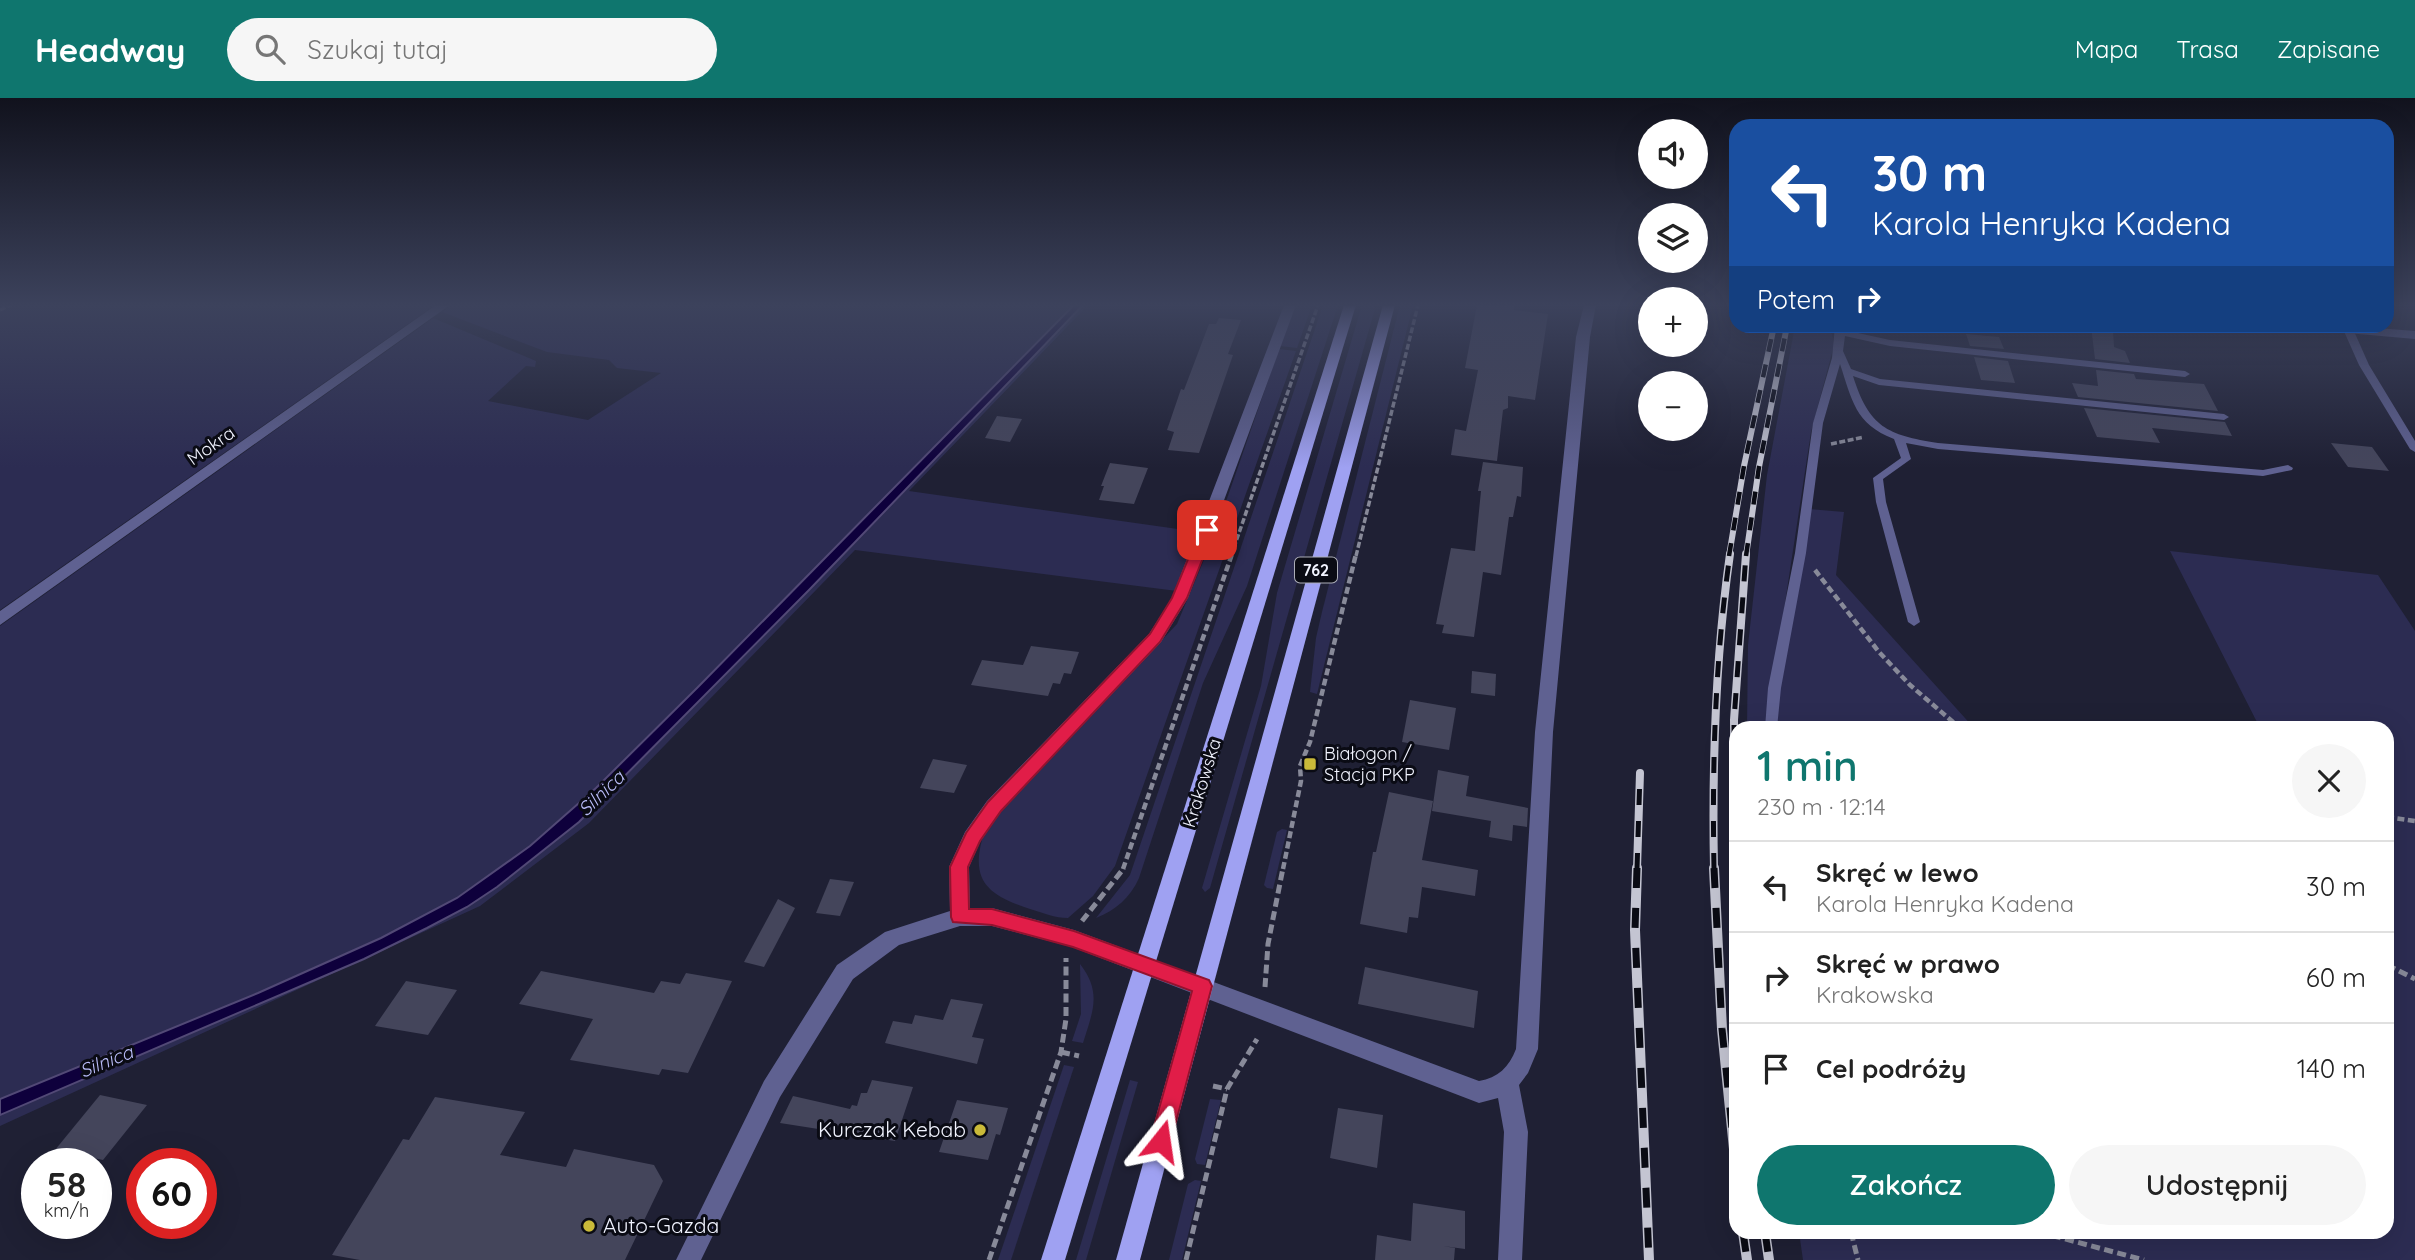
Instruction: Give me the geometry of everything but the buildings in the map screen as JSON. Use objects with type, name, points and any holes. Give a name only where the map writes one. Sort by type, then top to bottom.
[{"type":"main road","name":"Krakowska","points":[[1054,1260],[1333,359]]},
{"type":"main road","name":"762","points":[[1129,1260],[1374,359]]},
{"type":"street","name":"Mokra","points":[[0,619],[367,359]]},
{"type":"street","points":[[960,917],[959,867],[972,838],[994,806],[1155,638],[1180,598],[1270,359]]},
{"type":"street","points":[[688,1260],[772,1089],[845,972],[891,938],[960,917],[992,917],[1074,939],[1479,1092],[1494,1091],[1507,1083],[1521,1065],[1527,1049],[1544,732],[1581,359]]},
{"type":"street","points":[[1507,1083],[1516,1132],[1510,1260]]},
{"type":"lane","points":[[1771,721],[1772,702],[1800,554],[1814,448],[1831,372],[1837,359]]},
{"type":"lane","points":[[1843,359],[1863,416],[1885,433],[1899,438],[1938,446],[2263,473],[2288,468]]},
{"type":"lane","points":[[2046,359],[2185,374]]},
{"type":"lane","points":[[2361,359],[2415,449]]},
{"type":"lane","points":[[1848,371],[1879,382],[2224,417]]},
{"type":"lane","points":[[1899,438],[1906,459],[1878,478],[1881,502],[1914,622]]},
{"type":"path","points":[[1082,920],[1122,873],[1299,359]]},
{"type":"path","points":[[1265,989],[1268,944],[1301,782],[1298,773],[1304,751],[1310,742],[1405,359]]},
{"type":"path","points":[[1814,448],[1885,433]]},
{"type":"path","points":[[1800,554],[1910,685],[1952,721]]},
{"type":"path","points":[[2394,818],[2415,821]]},
{"type":"path","points":[[989,1260],[1061,1052],[1066,1019],[1066,956]]},
{"type":"path","points":[[2394,968],[2415,979]]},
{"type":"path","points":[[1186,1260],[1227,1089],[1258,1039]]},
{"type":"path","points":[[1061,1052],[1079,1056]]},
{"type":"path","points":[[1213,1086],[1227,1089]]},
{"type":"path","points":[[1853,1239],[1858,1260]]},
{"type":"path","points":[[2065,1239],[2144,1260]]},
{"type":"shaded area","points":[[0,359],[358,359],[0,610]]},
{"type":"shaded area","points":[[375,359],[532,359],[536,361],[535,367],[526,366],[488,401],[588,420],[661,373],[617,368],[609,360],[603,359],[1036,359],[909,491],[1199,532],[1177,591],[855,550],[589,823],[480,906],[0,1126],[0,626]]},
{"type":"shaded area","points":[[1275,359],[1293,359],[1115,866],[1093,896],[1068,918],[1044,914],[1001,897],[991,890],[980,871],[979,859],[986,827],[1177,624],[1214,536]]},
{"type":"shaded area","points":[[1305,359],[1320,359],[1247,586],[1203,683],[1139,878],[1122,902],[1096,918],[1130,875]]},
{"type":"shaded area","points":[[1346,359],[1361,359],[1210,888],[1205,892],[1202,888],[1261,686],[1277,593]]},
{"type":"shaded area","points":[[1386,359],[1400,359],[1317,694],[1310,692],[1322,612]]},
{"type":"shaded area","points":[[1789,359],[1830,359],[1811,432],[1767,721],[1747,721],[1748,645],[1767,475]]},
{"type":"shaded area","points":[[1809,509],[1844,512],[1836,575],[1968,721],[1777,721]]},
{"type":"shaded area","points":[[2170,551],[2378,575],[2415,631],[2415,1260],[1803,1260],[1800,1239],[2394,1239],[2394,721],[2256,721]]},
{"type":"shaded area","points":[[1287,830],[1273,889],[1267,888],[1264,885],[1277,832]]},
{"type":"shaded area","points":[[1080,964],[1091,984],[1094,1002],[1083,1043],[1072,1041],[1081,1014]]},
{"type":"shaded area","points":[[1064,1065],[1074,1067],[1011,1260],[998,1260]]},
{"type":"shaded area","points":[[1130,1080],[1138,1082],[1086,1260],[1076,1260]]},
{"type":"shaded area","points":[[1210,1099],[1221,1100],[1205,1165],[1197,1164],[1195,1159]]},
{"type":"shaded area","points":[[1195,1180],[1201,1181],[1182,1260],[1169,1260],[1188,1184]]},
{"type":"water","name":"Silnica","points":[[1021,359],[1031,359],[809,590],[579,822],[497,887],[467,907],[364,959],[0,1115],[0,1099],[258,993],[381,938],[457,898],[530,846],[596,788]]},
{"type":"railway","points":[[1729,556],[1744,466],[1767,359]]},
{"type":"railway","points":[[1746,556],[1759,467],[1780,359]]},
{"type":"railway","points":[[1714,868],[1716,712],[1730,554]]},
{"type":"railway","points":[[1734,721],[1746,554]]},
{"type":"railway","points":[[1637,869],[1640,773]]},
{"type":"railway","points":[[1637,868],[1635,930],[1649,1260]]},
{"type":"railway","points":[[1714,868],[1722,1029],[1729,1099]]},
{"type":"railway","points":[[1744,1239],[1747,1260]]},
{"type":"railway","points":[[1766,1239],[1769,1260]]},
{"type":"place","name":"Białogon / Stacja PKP","points":[[1310,764]]},
{"type":"place","name":"Kurczak Kebab","points":[[980,1130]]},
{"type":"place","name":"Auto-Gazda","points":[[589,1226]]},
{"type":"route","points":[[1161,1141],[1203,986],[1074,939],[992,917],[960,917],[959,867],[972,838],[994,806],[1155,638],[1180,598],[1207,530]]}]
